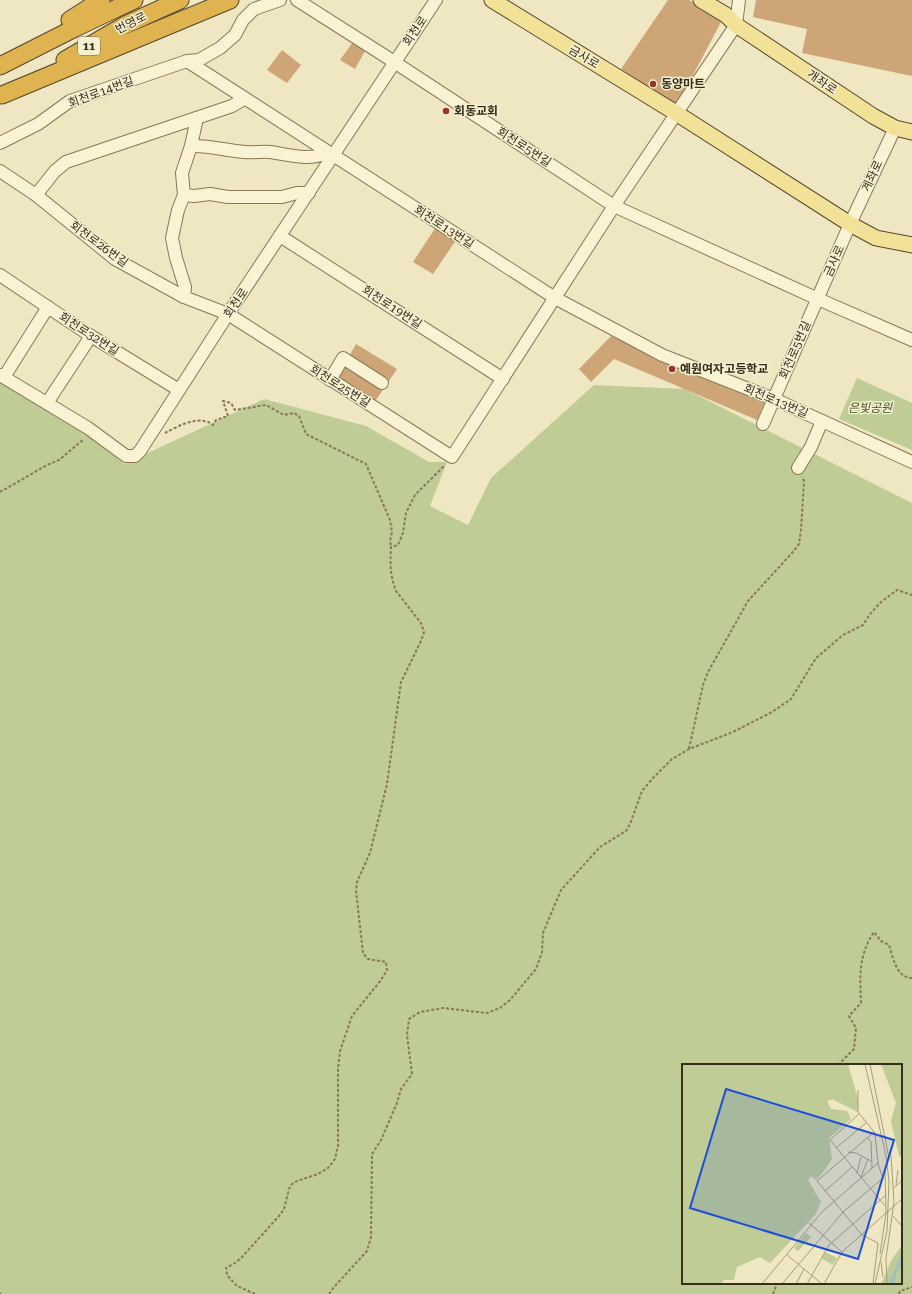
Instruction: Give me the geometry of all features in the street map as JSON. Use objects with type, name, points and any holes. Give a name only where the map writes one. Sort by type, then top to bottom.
[{"type":"highway","points":[[0,66],[101,0]]},
{"type":"highway","name":"번영로","points":[[0,66],[134,0]]},
{"type":"highway","name":"번영로","points":[[1,96],[125,25],[180,0]]},
{"type":"highway","points":[[1,96],[230,0]]},
{"type":"main road","name":"금사로","points":[[492,0],[676,113],[850,224],[876,238],[912,245]]},
{"type":"main road","name":"개좌로","points":[[701,0],[726,15],[736,25],[872,116],[895,128],[912,132]]},
{"type":"street","name":"회천로14번길","points":[[0,143],[38,124],[70,101],[186,61],[200,60],[220,48],[235,34],[243,20],[254,9],[280,0]]},
{"type":"street","points":[[297,0],[394,62]]},
{"type":"street","name":"회천로","points":[[48,307],[2,376],[88,428],[126,456],[135,456],[140,452],[228,314],[309,193],[330,155],[436,0]]},
{"type":"street","points":[[452,457],[614,206],[736,25],[739,0]]},
{"type":"street","points":[[186,61],[330,155]]},
{"type":"street","name":"회천로5번길","points":[[394,62],[614,206],[912,340]]},
{"type":"street","points":[[36,195],[55,171],[66,162],[232,106],[244,99]]},
{"type":"street","points":[[184,297],[185,287],[176,258],[172,238],[178,210],[184,196],[182,173],[197,118]]},
{"type":"street","name":"계좌로","points":[[850,224],[895,128]]},
{"type":"street","points":[[190,146],[202,146],[246,152],[269,152],[299,157],[318,157],[330,155]]},
{"type":"street","name":"회천로13번길","points":[[330,155],[555,298],[662,355],[774,399],[912,462]]},
{"type":"street","name":"회천로26번길","points":[[0,171],[36,195],[115,259],[184,297],[228,314]]},
{"type":"street","points":[[184,196],[210,194],[228,197],[282,197],[297,193],[309,193]]},
{"type":"street","name":"금사로","points":[[818,298],[850,224]]},
{"type":"street","name":"회천로19번길","points":[[280,236],[503,379]]},
{"type":"street","name":"회천로32번길","points":[[0,275],[91,336],[179,390]]},
{"type":"street","name":"회천로5번길","points":[[763,424],[818,298]]},
{"type":"street","name":"회천로25번길","points":[[228,314],[452,457]]},
{"type":"street","points":[[47,403],[91,336]]},
{"type":"street","points":[[330,380],[343,358],[382,383]]},
{"type":"street","points":[[798,468],[811,446],[822,421]]},
{"type":"path","points":[[164,433],[197,420],[211,423],[213,425],[216,420],[228,416],[224,401],[231,403],[235,410],[266,405],[284,415],[294,413],[299,416],[306,434],[366,464],[390,520],[392,532],[390,540],[391,547],[389,567],[396,591],[420,623],[424,632],[401,682],[387,784],[370,852],[357,882],[356,891],[364,954],[368,959],[386,962],[387,970],[381,980],[352,1016],[340,1051],[338,1070],[338,1146],[335,1160],[318,1174],[292,1184],[289,1189],[284,1209],[279,1216],[236,1263],[226,1268],[227,1275],[237,1286],[255,1294]]},
{"type":"path","points":[[0,492],[47,465],[59,460],[83,439],[90,443]]},
{"type":"path","points":[[391,547],[398,545],[403,533],[406,513],[415,496],[452,457]]},
{"type":"path","points":[[689,749],[703,685],[708,672],[748,601],[792,553],[798,544],[801,530],[804,482],[798,468]]},
{"type":"path","points":[[329,1294],[334,1286],[367,1251],[371,1237],[372,1154],[381,1140],[397,1104],[400,1089],[412,1074],[407,1035],[409,1019],[420,1012],[443,1008],[487,1013],[500,1008],[510,1000],[536,969],[542,952],[543,933],[560,890],[600,847],[626,831],[642,791],[653,778],[672,759],[689,749],[733,732],[772,712],[791,699],[816,658],[843,635],[863,625],[870,614],[897,590],[912,595]]},
{"type":"path","points":[[839,1064],[854,1049],[856,1028],[849,1016],[861,1003],[860,970],[866,944],[874,932],[881,941],[889,945],[897,970],[908,978],[912,978]]},
{"type":"path","points":[[773,1294],[777,1284]]},
{"type":"path","points":[[899,1294],[900,1290],[912,1287]]},
{"type":"green space","name":"은빛공원","points":[[857,378],[912,403],[912,450],[839,419]]},
{"type":"green space","points":[[0,380],[47,403],[124,464],[264,399],[366,426],[429,462],[447,462],[430,506],[468,525],[491,478],[594,385],[685,389],[912,503],[912,1294],[0,1294]]},
{"type":"building","points":[[668,0],[689,0],[722,20],[678,104],[675,105],[621,69]]},
{"type":"building","points":[[756,0],[912,0],[912,76],[802,53],[807,29],[753,17]]},
{"type":"building","points":[[353,42],[365,51],[355,69],[340,60]]},
{"type":"building","points":[[282,50],[301,65],[287,83],[267,70]]},
{"type":"building","points":[[436,227],[456,240],[433,274],[413,262]]},
{"type":"building","name":"예원여자고등학교","points":[[611,336],[765,402],[757,420],[614,359],[591,382],[579,369]]},
{"type":"building","points":[[356,344],[397,369],[374,403],[337,379]]},
{"type":"place","name":"동양마트","points":[[653,84]]},
{"type":"place","name":"회동교회","points":[[446,111]]},
{"type":"place","name":"예원여자고등학교","points":[[672,369]]}]
